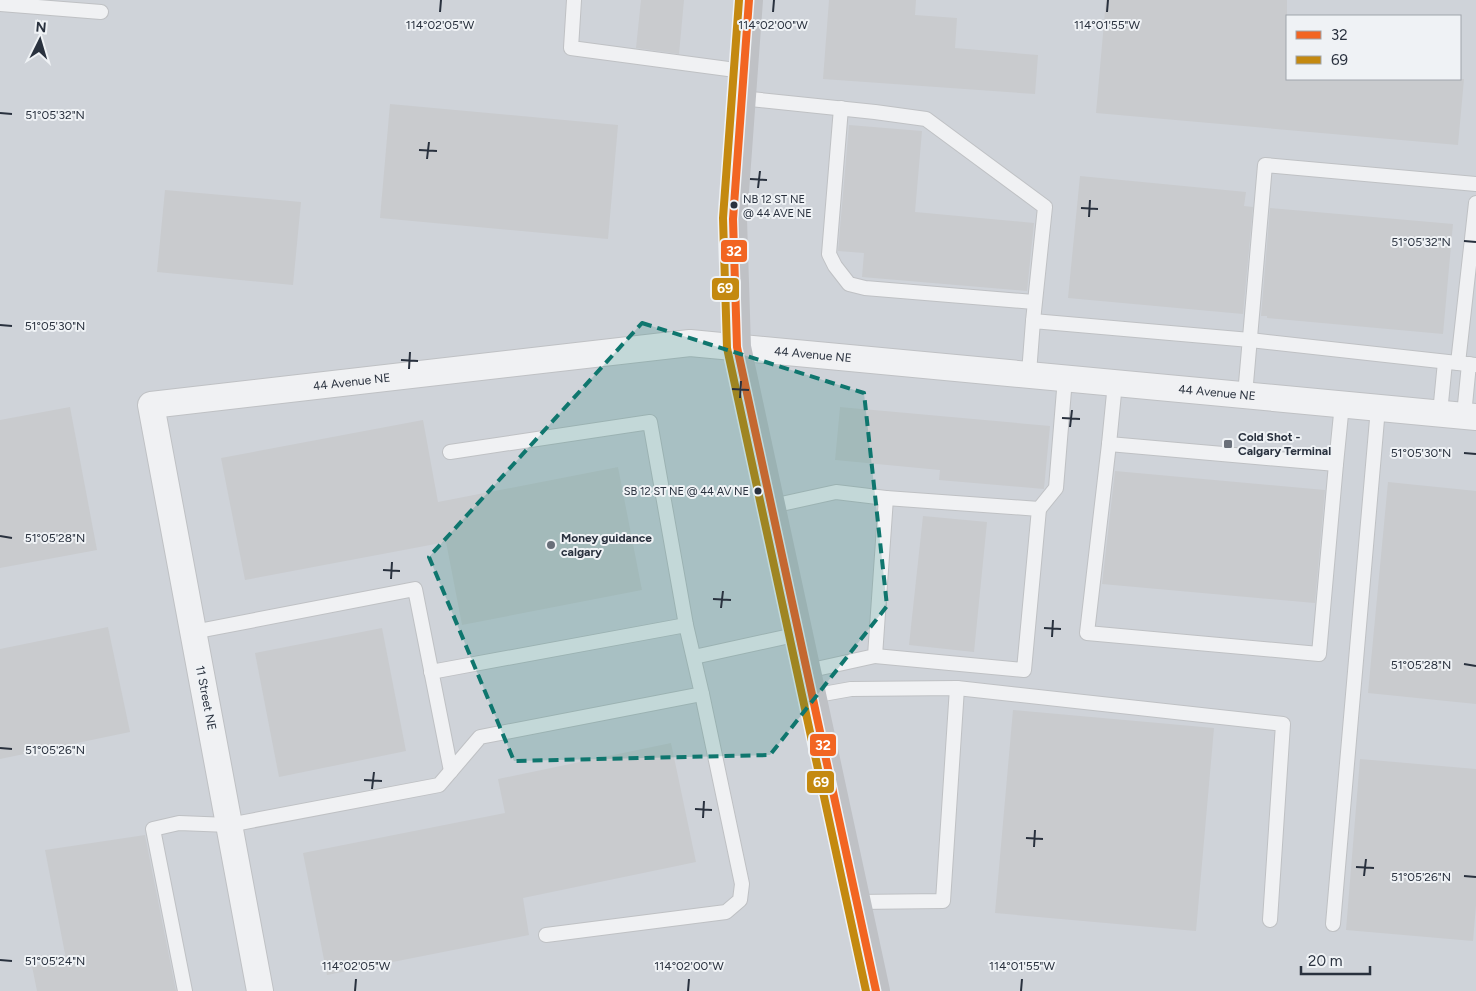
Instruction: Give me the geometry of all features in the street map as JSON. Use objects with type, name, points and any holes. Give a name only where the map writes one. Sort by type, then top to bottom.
[{"type":"street","points":[[749,0],[733,219],[737,347],[876,991]]},
{"type":"street","name":"44 Avenue NE","points":[[151,404],[690,343],[1460,415]]},
{"type":"street","name":"11 Street NE","points":[[151,404],[260,991]]},
{"type":"lane","points":[[574,0],[571,48],[742,84],[841,108],[926,119],[1045,207],[1034,302],[1029,374]]},
{"type":"lane","points":[[0,4],[101,12]]},
{"type":"lane","points":[[841,108],[829,254],[835,266],[849,284],[864,288],[1034,302]]},
{"type":"lane","points":[[1245,395],[1265,165],[1476,184]]},
{"type":"lane","points":[[1460,415],[1462,364],[1476,203]]},
{"type":"lane","points":[[1033,320],[1250,340],[1462,364]]},
{"type":"lane","points":[[1460,415],[1462,364]]},
{"type":"lane","points":[[810,684],[875,656],[1024,670],[1039,509],[1056,488],[1065,378]]},
{"type":"lane","points":[[1115,383],[1087,633],[1319,654],[1342,404]]},
{"type":"lane","points":[[1333,924],[1378,408]]},
{"type":"lane","points":[[450,452],[650,422],[686,625],[742,884],[740,900],[726,912],[546,935]]},
{"type":"lane","points":[[1109,444],[1336,464]]},
{"type":"lane","points":[[772,506],[836,492],[886,498],[1039,509]]},
{"type":"lane","points":[[875,656],[886,498]]},
{"type":"lane","points":[[193,632],[415,589],[451,771]]},
{"type":"lane","points":[[431,672],[686,625]]},
{"type":"lane","points":[[694,657],[799,634]]},
{"type":"lane","points":[[810,684],[851,689],[957,688],[1283,724],[1270,920]]},
{"type":"lane","points":[[857,902],[943,901],[957,688]]},
{"type":"lane","points":[[185,991],[153,829],[179,823],[229,825],[439,785],[480,737],[702,694]]},
{"type":"highlighted area","points":[[642,323],[864,393],[887,606],[770,755],[514,761],[429,557]]},
{"type":"shaded area","points":[[0,0],[1476,0],[1476,991],[0,991]]},
{"type":"building","points":[[641,0],[684,0],[679,54],[636,48]]},
{"type":"building","points":[[829,0],[916,0],[915,15],[957,18],[955,48],[1038,55],[1035,94],[823,79]]},
{"type":"building","points":[[1106,0],[1287,0],[1286,80],[1464,79],[1458,145],[1096,113]]},
{"type":"building","points":[[390,104],[618,125],[608,239],[380,218]]},
{"type":"building","points":[[849,125],[922,131],[915,212],[1034,223],[1027,291],[862,277],[864,253],[838,251]]},
{"type":"building","points":[[1080,176],[1246,192],[1244,206],[1253,207],[1243,314],[1068,298]]},
{"type":"building","points":[[165,190],[301,202],[293,285],[157,272]]},
{"type":"building","points":[[1270,208],[1453,224],[1443,334],[1261,316]]},
{"type":"building","points":[[70,407],[97,550],[0,568],[0,420]]},
{"type":"building","points":[[840,407],[1050,426],[1044,489],[939,480],[940,470],[835,460]]},
{"type":"building","points":[[423,420],[438,502],[618,467],[642,590],[462,625],[446,542],[245,580],[221,458]]},
{"type":"building","points":[[1115,471],[1325,490],[1315,603],[1102,584]]},
{"type":"building","points":[[1388,482],[1476,491],[1476,704],[1368,693]]},
{"type":"building","points":[[923,516],[987,522],[974,652],[909,645]]},
{"type":"building","points":[[108,627],[130,732],[0,759],[0,649]]},
{"type":"building","points":[[382,628],[406,751],[279,777],[255,653]]},
{"type":"building","points":[[1013,710],[1214,728],[1196,931],[995,913]]},
{"type":"building","points":[[671,743],[696,862],[523,898],[529,935],[327,975],[303,853],[505,813],[498,779]]},
{"type":"building","points":[[1360,759],[1476,769],[1476,905],[1473,941],[1346,930]]},
{"type":"building","points":[[145,835],[176,991],[37,991],[32,966],[66,959],[45,850]]},
{"type":"transit line","name":"69","points":[[739,0],[723,218],[727,348],[866,991]]},
{"type":"transit line","name":"32","points":[[749,0],[733,219],[737,347],[876,991]]},
{"type":"place","name":"NB 12 ST NE @ 44 AVE NE","points":[[734,205]]},
{"type":"place","name":"Cold Shot - Calgary Terminal","points":[[1228,444]]},
{"type":"place","name":"SB 12 ST NE @ 44 AV NE","points":[[758,491]]},
{"type":"place","name":"Money guidance calgary","points":[[551,545]]}]
